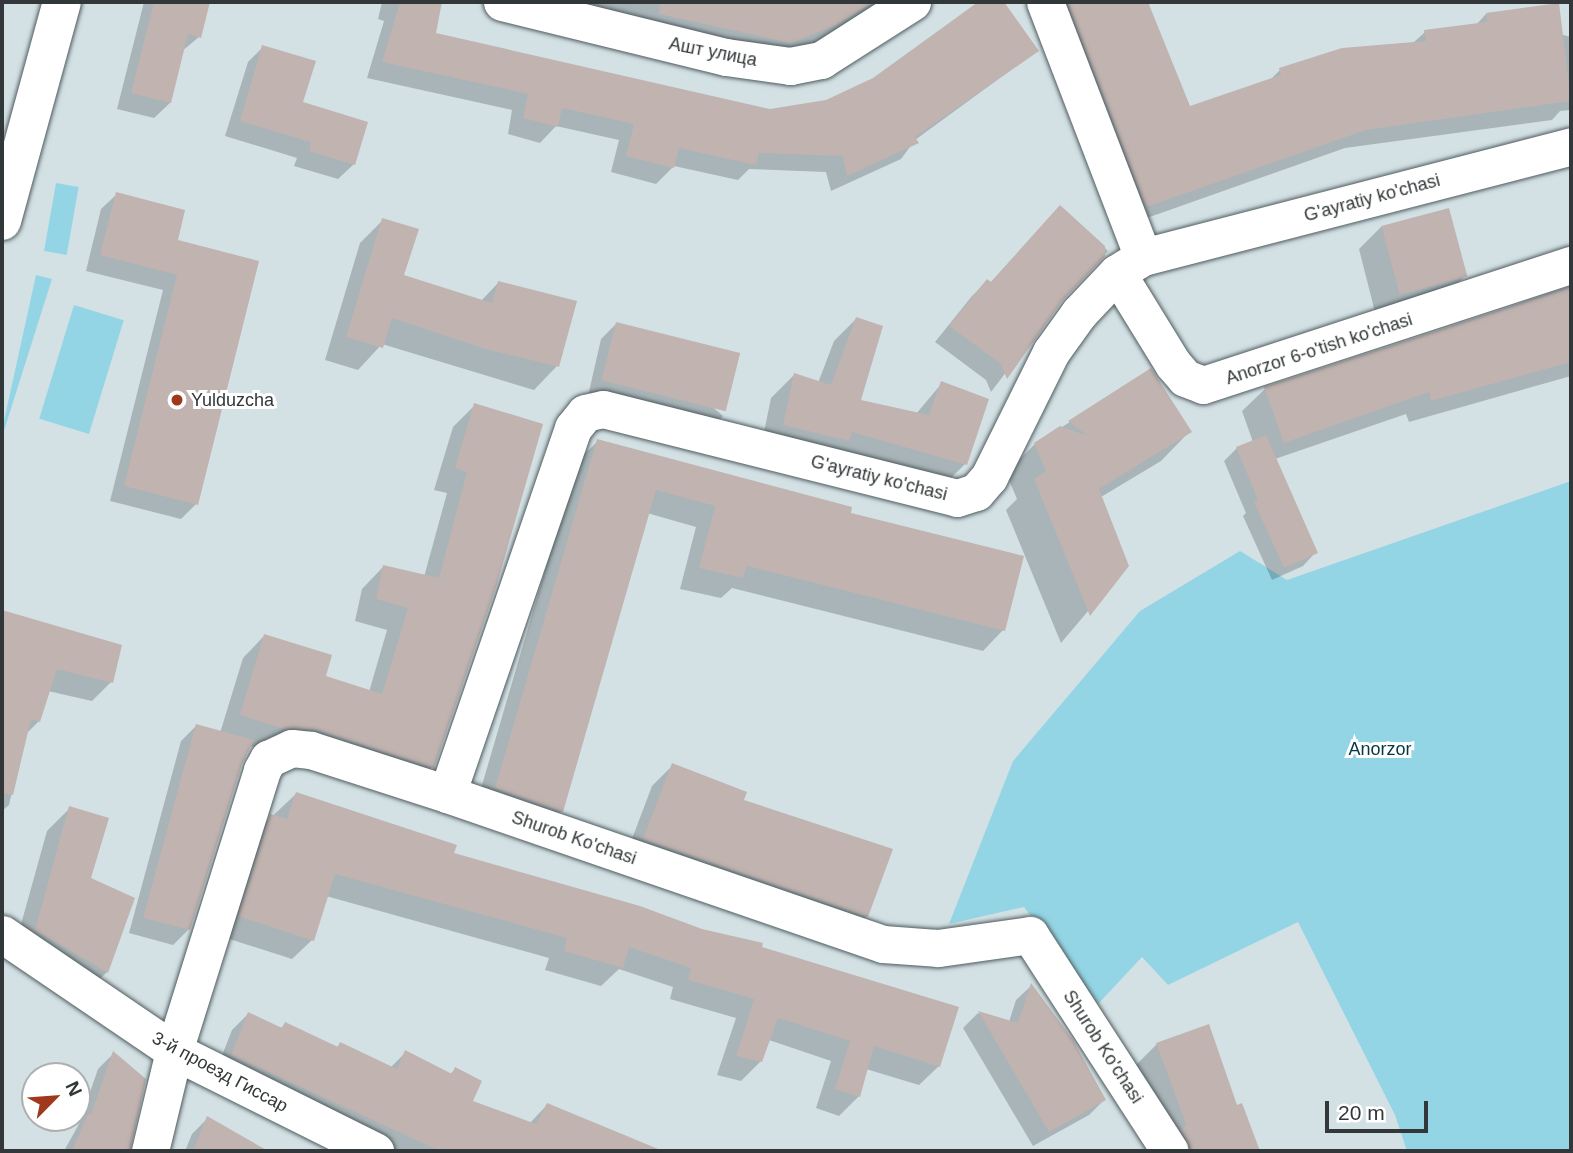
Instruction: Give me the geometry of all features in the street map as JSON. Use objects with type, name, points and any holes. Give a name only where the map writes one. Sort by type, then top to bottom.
[{"type":"main road","points":[[2,221],[62,2]]},
{"type":"street","name":"Ашт улица","points":[[502,2],[726,57],[790,66],[821,60],[912,2]]},
{"type":"street","points":[[1045,2],[1130,265]]},
{"type":"street","name":"G'ayratiy ko'chasi","points":[[447,794],[573,428],[585,413],[603,409],[957,498],[976,492],[989,477],[1051,352],[1130,265],[1571,146]]},
{"type":"street","name":"Anorzor 6-o'tish ko'chasi","points":[[1130,265],[1173,364],[1185,378],[1203,385],[1571,265]]},
{"type":"street","name":"Shurob Ko'chasi","points":[[150,1151],[174,1052],[268,759],[292,748],[311,750],[447,794],[883,944],[938,948],[1030,935],[1170,1151]]},
{"type":"street","name":"3-й проезд Гиссар","points":[[2,934],[174,1052],[375,1151]]},
{"type":"green space","points":[[56,183],[79,187],[67,255],[44,251]]},
{"type":"green space","points":[[36,275],[52,279],[2,437],[2,430]]},
{"type":"green space","points":[[74,305],[124,320],[89,434],[39,419]]},
{"type":"green space","name":"Anorzor","points":[[1571,481],[1571,1151],[1407,1151],[1395,1115],[1298,922],[1168,985],[1142,957],[1098,1004],[1024,907],[949,924],[1013,761],[1140,611],[1240,551],[1287,580]]},
{"type":"building","points":[[154,2],[210,2],[201,38],[188,34],[171,103],[131,93]]},
{"type":"building","points":[[400,2],[442,2],[436,33],[770,109],[826,100],[873,78],[978,2],[1004,2],[1039,51],[915,137],[919,143],[847,176],[843,156],[759,153],[756,165],[679,148],[674,168],[626,156],[634,124],[562,108],[558,127],[523,118],[528,94],[382,62]]},
{"type":"building","points":[[660,2],[873,2],[836,25],[791,43],[659,14]]},
{"type":"building","points":[[1067,2],[1148,2],[1190,106],[1281,75],[1279,68],[1342,48],[1426,41],[1424,30],[1487,22],[1486,13],[1559,3],[1571,101],[1366,130],[1146,207]]},
{"type":"building","points":[[262,45],[316,61],[303,102],[368,122],[355,165],[309,151],[311,142],[240,121]]},
{"type":"building","points":[[116,192],[185,210],[178,240],[259,261],[198,505],[124,486],[177,275],[100,255]]},
{"type":"building","points":[[1060,205],[1105,246],[1105,256],[1062,301],[1007,379],[1001,364],[949,326],[987,279],[991,282]]},
{"type":"building","points":[[1449,208],[1467,277],[1400,295],[1381,226]]},
{"type":"building","points":[[382,218],[419,229],[404,275],[492,303],[498,281],[577,301],[559,367],[482,348],[392,318],[383,348],[346,337]]},
{"type":"building","points":[[1571,287],[1571,362],[1431,401],[1429,392],[1284,443],[1264,387]]},
{"type":"building","points":[[856,317],[883,326],[861,400],[929,415],[941,381],[989,399],[967,465],[852,432],[849,441],[783,425],[794,373],[831,385]]},
{"type":"building","points":[[616,322],[740,353],[726,411],[601,380]]},
{"type":"building","points":[[1151,368],[1192,432],[1099,489],[1129,566],[1090,616],[1034,479],[1046,471],[1034,443],[1060,426],[1088,436],[1068,421]]},
{"type":"building","points":[[474,403],[543,424],[497,584],[434,768],[317,730],[284,729],[240,715],[264,634],[332,655],[326,676],[382,694],[408,608],[376,599],[383,565],[439,578],[467,472],[455,468]]},
{"type":"building","points":[[1266,435],[1318,553],[1284,568],[1254,502],[1258,500],[1236,447]]},
{"type":"building","points":[[597,439],[852,507],[851,513],[1024,556],[1005,631],[747,566],[743,578],[699,568],[715,506],[656,490],[563,812],[495,788]]},
{"type":"building","points":[[2,610],[122,645],[113,683],[57,669],[40,722],[31,719],[13,795],[2,793]]},
{"type":"building","points":[[196,724],[254,740],[242,764],[190,930],[143,918]]},
{"type":"building","points":[[672,763],[747,792],[744,800],[893,849],[868,917],[643,839]]},
{"type":"building","points":[[296,792],[457,845],[454,853],[640,906],[702,929],[763,943],[762,947],[959,1007],[940,1067],[874,1046],[860,1097],[835,1089],[850,1041],[778,1018],[762,1062],[736,1056],[754,999],[688,980],[691,968],[629,947],[623,968],[564,951],[567,938],[335,874],[314,941],[238,916],[270,814],[287,819]]},
{"type":"building","points":[[69,806],[109,818],[91,878],[135,898],[108,973],[35,930]]},
{"type":"building","points":[[1031,983],[1073,1040],[1106,1100],[1049,1132],[978,1011],[1018,1023]]},
{"type":"building","points":[[248,1012],[282,1028],[285,1022],[338,1047],[340,1042],[397,1069],[405,1050],[452,1074],[455,1067],[482,1081],[473,1101],[536,1124],[547,1103],[663,1151],[440,1151],[231,1055]]},
{"type":"building","points":[[1209,1024],[1237,1105],[1242,1103],[1260,1151],[1191,1151],[1181,1130],[1186,1124],[1156,1043]]},
{"type":"building","points":[[113,1051],[146,1079],[130,1151],[72,1151],[80,1132],[91,1132],[91,1115]]},
{"type":"building","points":[[207,1116],[268,1151],[193,1151]]},
{"type":"place","name":"Yulduzcha","points":[[177,400]]}]
